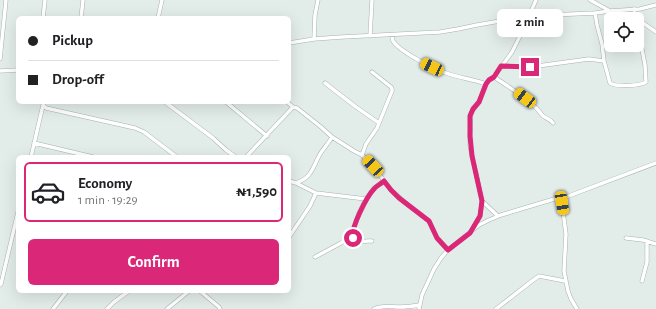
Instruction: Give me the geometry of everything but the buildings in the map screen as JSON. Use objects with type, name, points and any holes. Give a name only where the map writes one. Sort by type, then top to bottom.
[{"type":"street","points":[[0,59],[6,0]]},
{"type":"street","points":[[43,16],[45,0]]},
{"type":"street","points":[[81,16],[83,0]]},
{"type":"street","points":[[158,16],[162,0]]},
{"type":"street","points":[[314,39],[315,15],[318,0]]},
{"type":"street","points":[[370,36],[372,0]]},
{"type":"street","points":[[470,233],[480,216],[482,201],[472,156],[470,116],[473,109],[479,102],[486,84],[494,77],[512,52],[536,0]]},
{"type":"street","points":[[590,0],[610,10]]},
{"type":"street","points":[[291,43],[314,39],[440,32],[529,16],[595,13],[610,10],[640,9],[656,5]]},
{"type":"street","points":[[595,13],[604,61],[610,83],[614,85],[638,84],[646,82],[642,52]]},
{"type":"street","points":[[644,24],[656,32]]},
{"type":"street","points":[[392,35],[397,44],[418,60],[446,73],[486,84]]},
{"type":"street","points":[[501,66],[530,67],[589,59],[604,61]]},
{"type":"street","points":[[0,71],[16,70]]},
{"type":"street","points":[[362,154],[366,144],[377,128],[392,93],[391,87],[372,72]]},
{"type":"street","points":[[494,77],[525,98],[542,115],[550,119],[553,123]]},
{"type":"street","points":[[325,83],[379,123]]},
{"type":"street","points":[[31,155],[44,104]]},
{"type":"street","points":[[44,104],[46,108],[135,128],[144,132],[174,155]]},
{"type":"street","points":[[168,104],[233,155]]},
{"type":"street","points":[[228,104],[267,136]]},
{"type":"street","points":[[289,104],[297,108],[332,137],[354,152],[362,154],[391,190],[429,221],[437,238],[448,250]]},
{"type":"street","points":[[248,155],[293,107]]},
{"type":"street","points":[[296,183],[303,181],[313,170],[319,156],[332,137]]},
{"type":"street","points":[[34,143],[85,155]]},
{"type":"street","points":[[374,309],[387,306],[420,307],[422,295],[434,269],[448,250],[479,225],[498,216],[561,197],[566,197],[656,163]]},
{"type":"street","points":[[315,257],[341,243],[352,235],[366,200],[374,188],[384,181]]},
{"type":"street","points":[[291,182],[316,193],[366,200]]},
{"type":"street","points":[[291,234],[310,206],[316,193]]},
{"type":"street","points":[[561,197],[566,234],[564,271],[565,281],[571,299],[576,308]]},
{"type":"street","points":[[482,201],[498,216]]},
{"type":"street","points":[[0,285],[16,220]]},
{"type":"street","points":[[352,235],[356,240],[372,241]]},
{"type":"street","points":[[626,238],[656,244]]},
{"type":"street","points":[[642,281],[648,262],[647,241]]},
{"type":"street","points":[[496,309],[539,276],[565,281]]},
{"type":"street","points":[[53,309],[65,293]]},
{"type":"street","points":[[107,309],[126,293]]},
{"type":"street","points":[[167,309],[187,293]]},
{"type":"street","points":[[202,293],[220,309]]},
{"type":"route","points":[[353,238],[352,235],[354,228],[366,200],[374,188],[384,181],[399,198],[429,221],[437,238],[448,250],[470,233],[480,216],[482,201],[470,146],[471,113],[479,102],[486,84],[494,77],[501,66],[530,67]]}]
